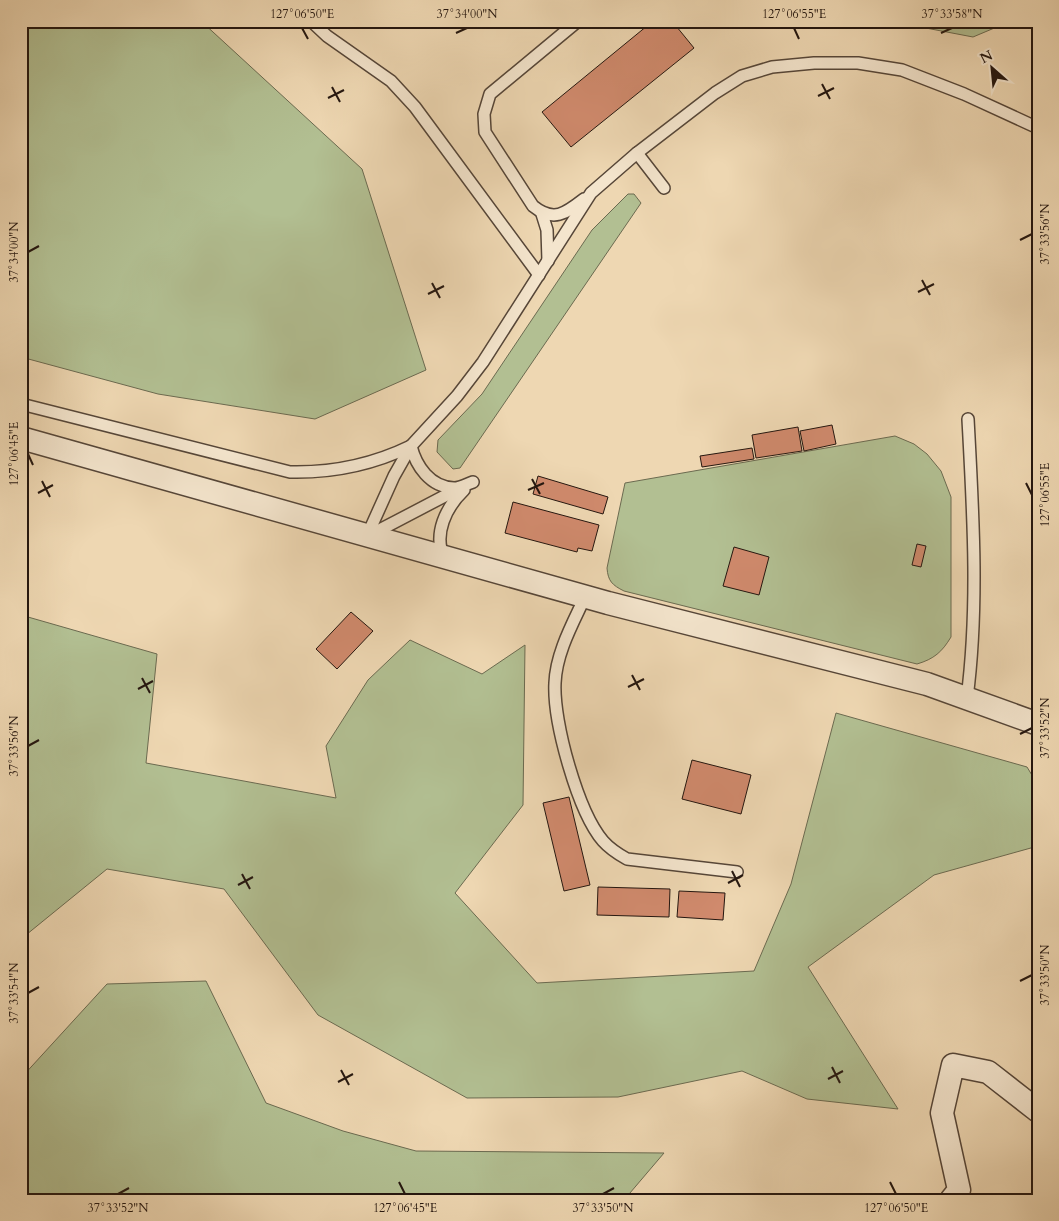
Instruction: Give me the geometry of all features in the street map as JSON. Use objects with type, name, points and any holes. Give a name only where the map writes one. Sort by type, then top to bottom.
[{"type":"street","points":[[21,438],[585,597],[927,684],[1038,724]]},
{"type":"street","points":[[951,1200],[960,1190],[942,1114],[953,1065],[988,1072],[1038,1111]]},
{"type":"lane","points":[[311,21],[327,36],[390,81],[416,107],[539,275]]},
{"type":"lane","points":[[548,261],[547,230],[542,214],[533,206],[485,132],[484,114],[490,94],[578,21]]},
{"type":"lane","points":[[542,214],[553,216],[566,213],[637,152],[715,93],[742,76],[772,68],[814,63],[858,63],[902,70],[964,94],[1038,128]]},
{"type":"lane","points":[[637,152],[664,188]]},
{"type":"lane","points":[[367,536],[394,476],[411,446],[457,396],[483,362],[591,193]]},
{"type":"lane","points":[[21,404],[290,472],[317,472],[350,468],[384,459],[411,446]]},
{"type":"lane","points":[[966,698],[972,658],[974,596],[968,419]]},
{"type":"lane","points":[[411,446],[420,468],[429,479],[442,486],[455,488],[473,482]]},
{"type":"lane","points":[[367,536],[473,482]]},
{"type":"lane","points":[[444,558],[439,548],[440,534],[445,516],[452,503],[473,482]]},
{"type":"lane","points":[[585,597],[563,646],[555,683],[562,738],[575,784],[594,828],[613,851],[628,859],[737,872]]},
{"type":"green space","points":[[21,21],[201,21],[362,169],[426,370],[315,419],[158,394],[21,357]]},
{"type":"green space","points":[[889,21],[1011,21],[973,37]]},
{"type":"green space","points":[[628,194],[634,194],[641,203],[460,468],[453,469],[437,452],[438,440],[482,394],[592,230]]},
{"type":"green space","points":[[895,436],[914,444],[927,454],[941,471],[951,497],[951,637],[941,651],[928,660],[917,664],[624,591],[614,585],[608,576],[607,568],[625,483]]},
{"type":"green space","points":[[21,615],[157,654],[146,763],[336,798],[326,746],[368,680],[410,640],[482,674],[525,645],[523,805],[455,893],[537,983],[754,971],[791,884],[836,713],[1027,767],[1038,785],[1038,846],[934,875],[808,967],[898,1109],[807,1099],[742,1071],[618,1097],[467,1098],[318,1015],[224,889],[107,869],[21,939]]},
{"type":"green space","points":[[206,981],[266,1103],[343,1131],[416,1151],[664,1153],[624,1200],[21,1200],[21,1078],[107,984]]},
{"type":"building","points":[[653,21],[672,21],[694,48],[571,147],[542,112]]},
{"type":"building","points":[[832,425],[836,444],[804,451],[800,431]]},
{"type":"building","points":[[798,427],[802,451],[756,458],[752,435]]},
{"type":"building","points":[[752,448],[754,459],[702,467],[700,456]]},
{"type":"building","points":[[538,476],[608,497],[603,514],[533,494]]},
{"type":"building","points":[[513,502],[599,525],[592,551],[578,548],[577,552],[505,533]]},
{"type":"building","points":[[917,544],[926,546],[921,567],[912,565]]},
{"type":"building","points":[[734,547],[769,557],[759,595],[723,586]]},
{"type":"building","points":[[351,612],[373,631],[337,669],[316,649]]},
{"type":"building","points":[[692,760],[751,775],[741,814],[682,799]]},
{"type":"building","points":[[569,797],[590,885],[564,891],[543,803]]},
{"type":"building","points":[[598,887],[670,889],[669,917],[597,915]]},
{"type":"building","points":[[679,891],[725,893],[723,920],[677,917]]}]
